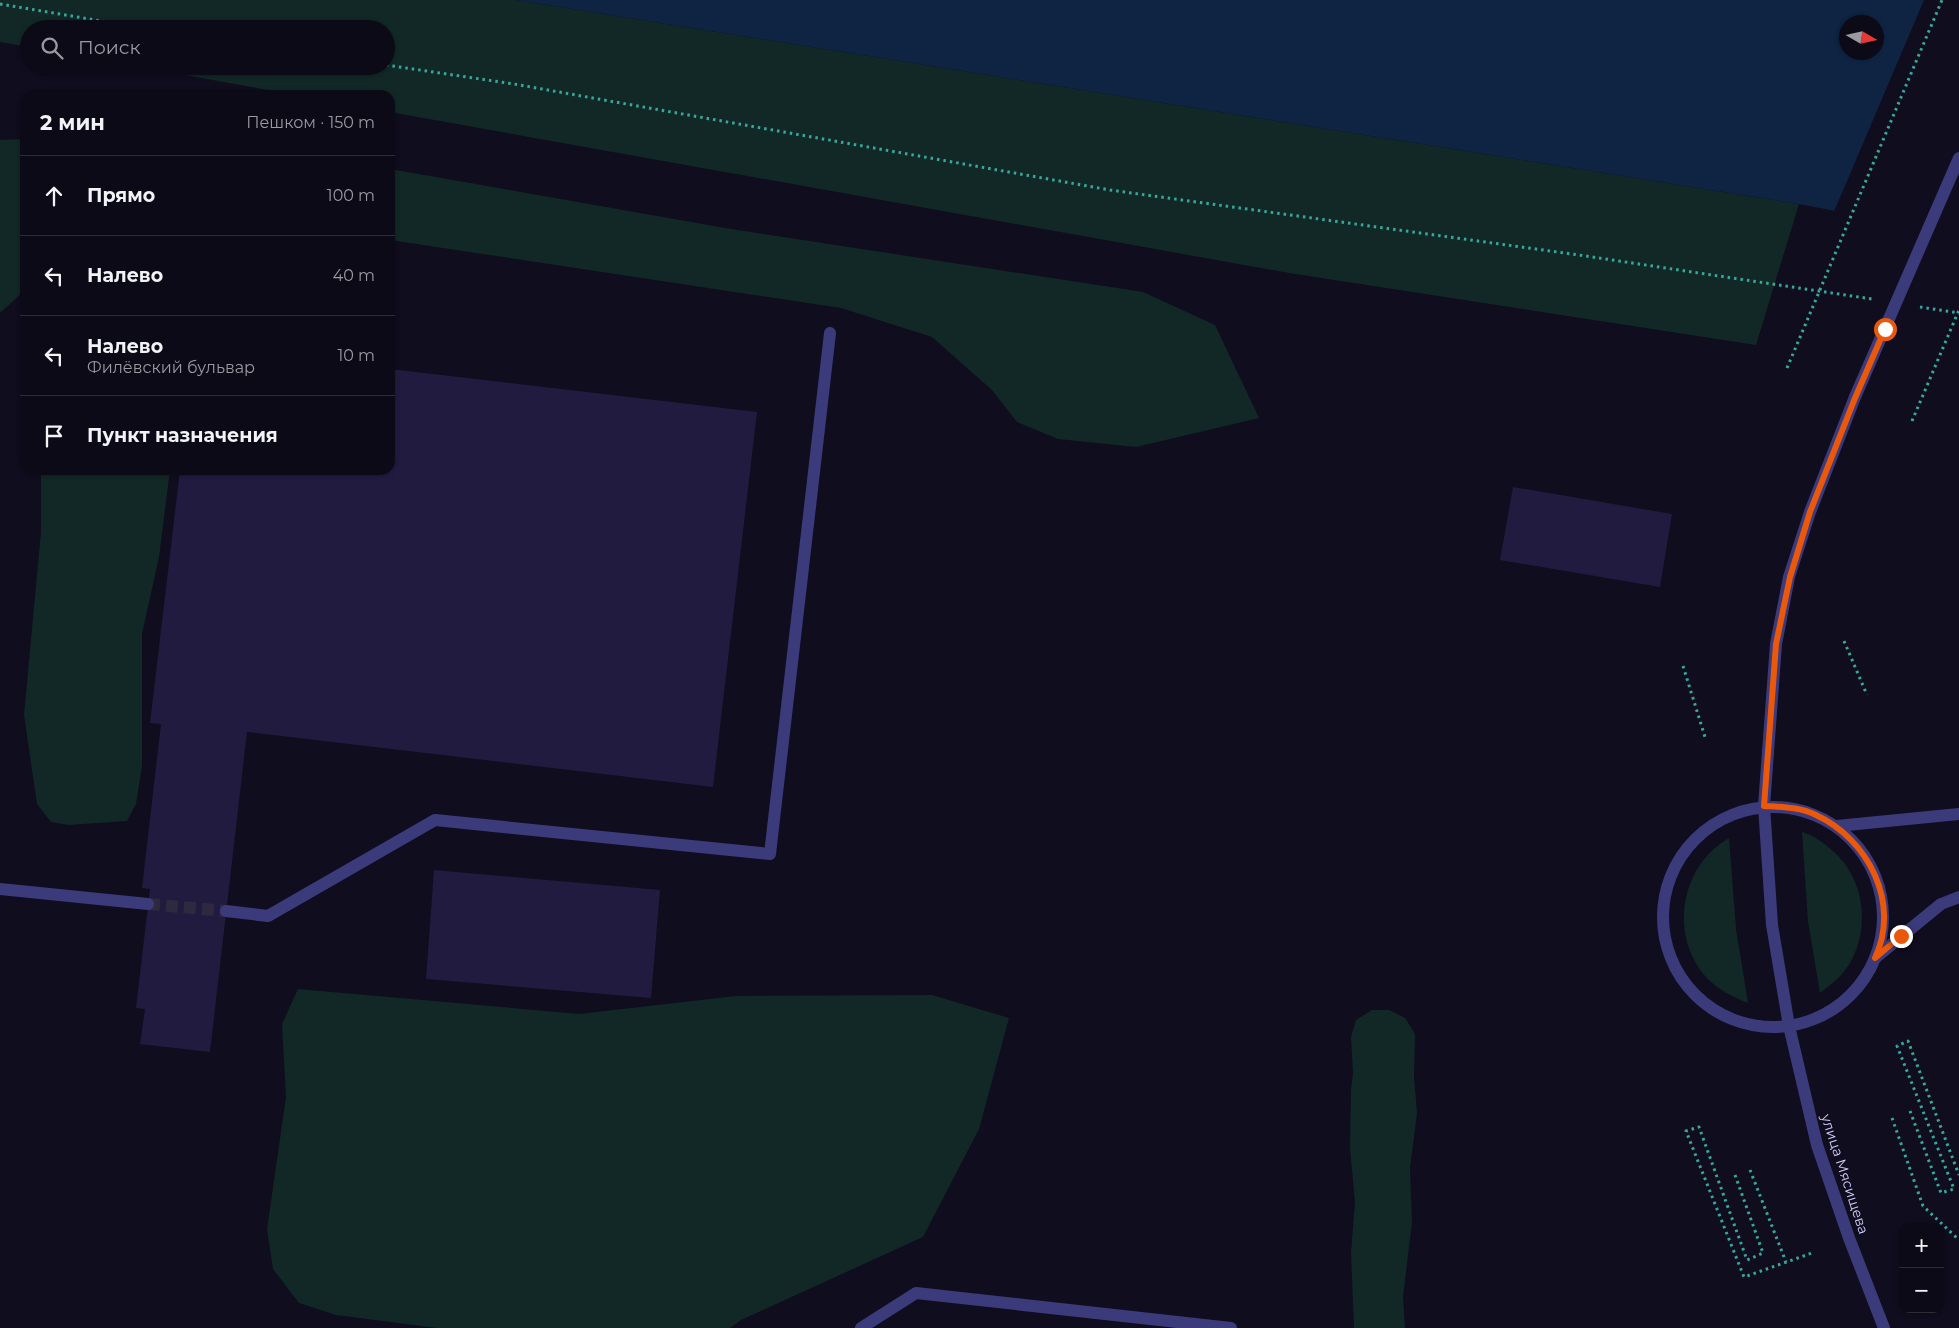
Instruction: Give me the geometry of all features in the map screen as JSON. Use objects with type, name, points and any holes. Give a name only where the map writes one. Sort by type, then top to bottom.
[{"type":"street","name":"улица Мясищева","points":[[1884,1328],[1849,1238],[1818,1145],[1789,1026],[1772,925],[1764,806],[1776,644],[1790,577],[1810,512],[1855,398],[1959,158]]},
{"type":"street","points":[[226,911],[268,916],[435,820],[770,854],[830,333]]},
{"type":"street","points":[[1764,806],[1789,807],[1814,814],[1837,826],[1856,843],[1871,865],[1880,889],[1884,919],[1879,948],[1868,974],[1850,996],[1828,1013],[1802,1024],[1774,1028],[1746,1025],[1720,1014],[1691,992],[1672,964],[1663,931],[1664,897],[1674,865],[1695,838],[1715,822],[1738,811],[1764,806]]},
{"type":"street","points":[[1837,826],[1959,814]]},
{"type":"street","points":[[0,888],[148,904]]},
{"type":"street","points":[[1875,958],[1941,904],[1959,897]]},
{"type":"street","points":[[861,1328],[916,1293],[1231,1328]]},
{"type":"path","points":[[1787,368],[1942,0]]},
{"type":"path","points":[[0,4],[95,20]]},
{"type":"path","points":[[395,66],[514,84],[1110,190],[1578,255],[1873,300]]},
{"type":"path","points":[[1911,306],[1959,312],[1912,421]]},
{"type":"path","points":[[1844,641],[1867,695]]},
{"type":"path","points":[[1682,666],[1705,737]]},
{"type":"path","points":[[1910,1111],[1941,1193],[1954,1189],[1897,1046],[1908,1041],[1959,1175]]},
{"type":"path","points":[[1892,1118],[1924,1206],[1959,1240]]},
{"type":"path","points":[[1735,1175],[1763,1253],[1747,1260],[1699,1127],[1686,1131],[1744,1277],[1812,1252]]},
{"type":"path","points":[[1750,1170],[1786,1262]]},
{"type":"green space","points":[[0,0],[516,0],[1799,204],[1756,345],[1289,273],[395,113],[395,90],[268,90],[185,75],[395,75],[395,20],[20,20],[20,45],[0,42]]},
{"type":"green space","points":[[20,139],[20,295],[0,313],[0,140]]},
{"type":"green space","points":[[395,170],[731,229],[1143,292],[1215,325],[1259,418],[1136,447],[1058,439],[1017,422],[992,390],[932,337],[841,308],[395,241]]},
{"type":"green space","points":[[41,475],[169,475],[159,557],[142,634],[142,766],[136,804],[127,821],[69,825],[51,822],[37,804],[24,715],[41,532]]},
{"type":"green space","points":[[1802,832],[1811,835],[1823,843],[1844,863],[1858,890],[1861,905],[1860,935],[1850,963],[1837,979],[1820,993],[1808,921]]},
{"type":"green space","points":[[1729,838],[1736,929],[1748,1003],[1726,993],[1706,977],[1694,960],[1687,941],[1684,922],[1685,902],[1690,883],[1712,850]]},
{"type":"green space","points":[[298,989],[579,1014],[736,996],[932,995],[1009,1018],[979,1129],[923,1237],[741,1320],[730,1328],[437,1328],[336,1315],[299,1303],[273,1269],[267,1229],[286,1097],[282,1024]]},
{"type":"green space","points":[[1372,1010],[1389,1010],[1405,1018],[1415,1034],[1414,1076],[1417,1113],[1410,1168],[1412,1222],[1403,1297],[1405,1328],[1354,1328],[1351,1253],[1355,1202],[1350,1148],[1353,1073],[1351,1037],[1356,1020]]},
{"type":"water","points":[[516,0],[1959,0],[1959,235],[1799,204]]},
{"type":"pier","points":[[1924,0],[1959,0],[1959,238],[1833,214]]},
{"type":"building","points":[[395,370],[757,412],[713,787],[247,732],[210,1052],[140,1044],[145,1009],[136,1008],[150,889],[142,888],[161,724],[150,723],[179,475],[395,475]]},
{"type":"building","points":[[1513,487],[1672,514],[1660,587],[1500,560]]},
{"type":"building","points":[[434,870],[660,890],[651,998],[426,979]]},
{"type":"tunnel","points":[[148,904],[226,911]]},
{"type":"route","points":[[1885,329],[1855,398],[1810,512],[1790,577],[1776,644],[1764,806],[1789,807],[1814,814],[1837,826],[1856,843],[1871,865],[1880,889],[1884,919],[1879,948],[1875,958],[1901,936]]}]
